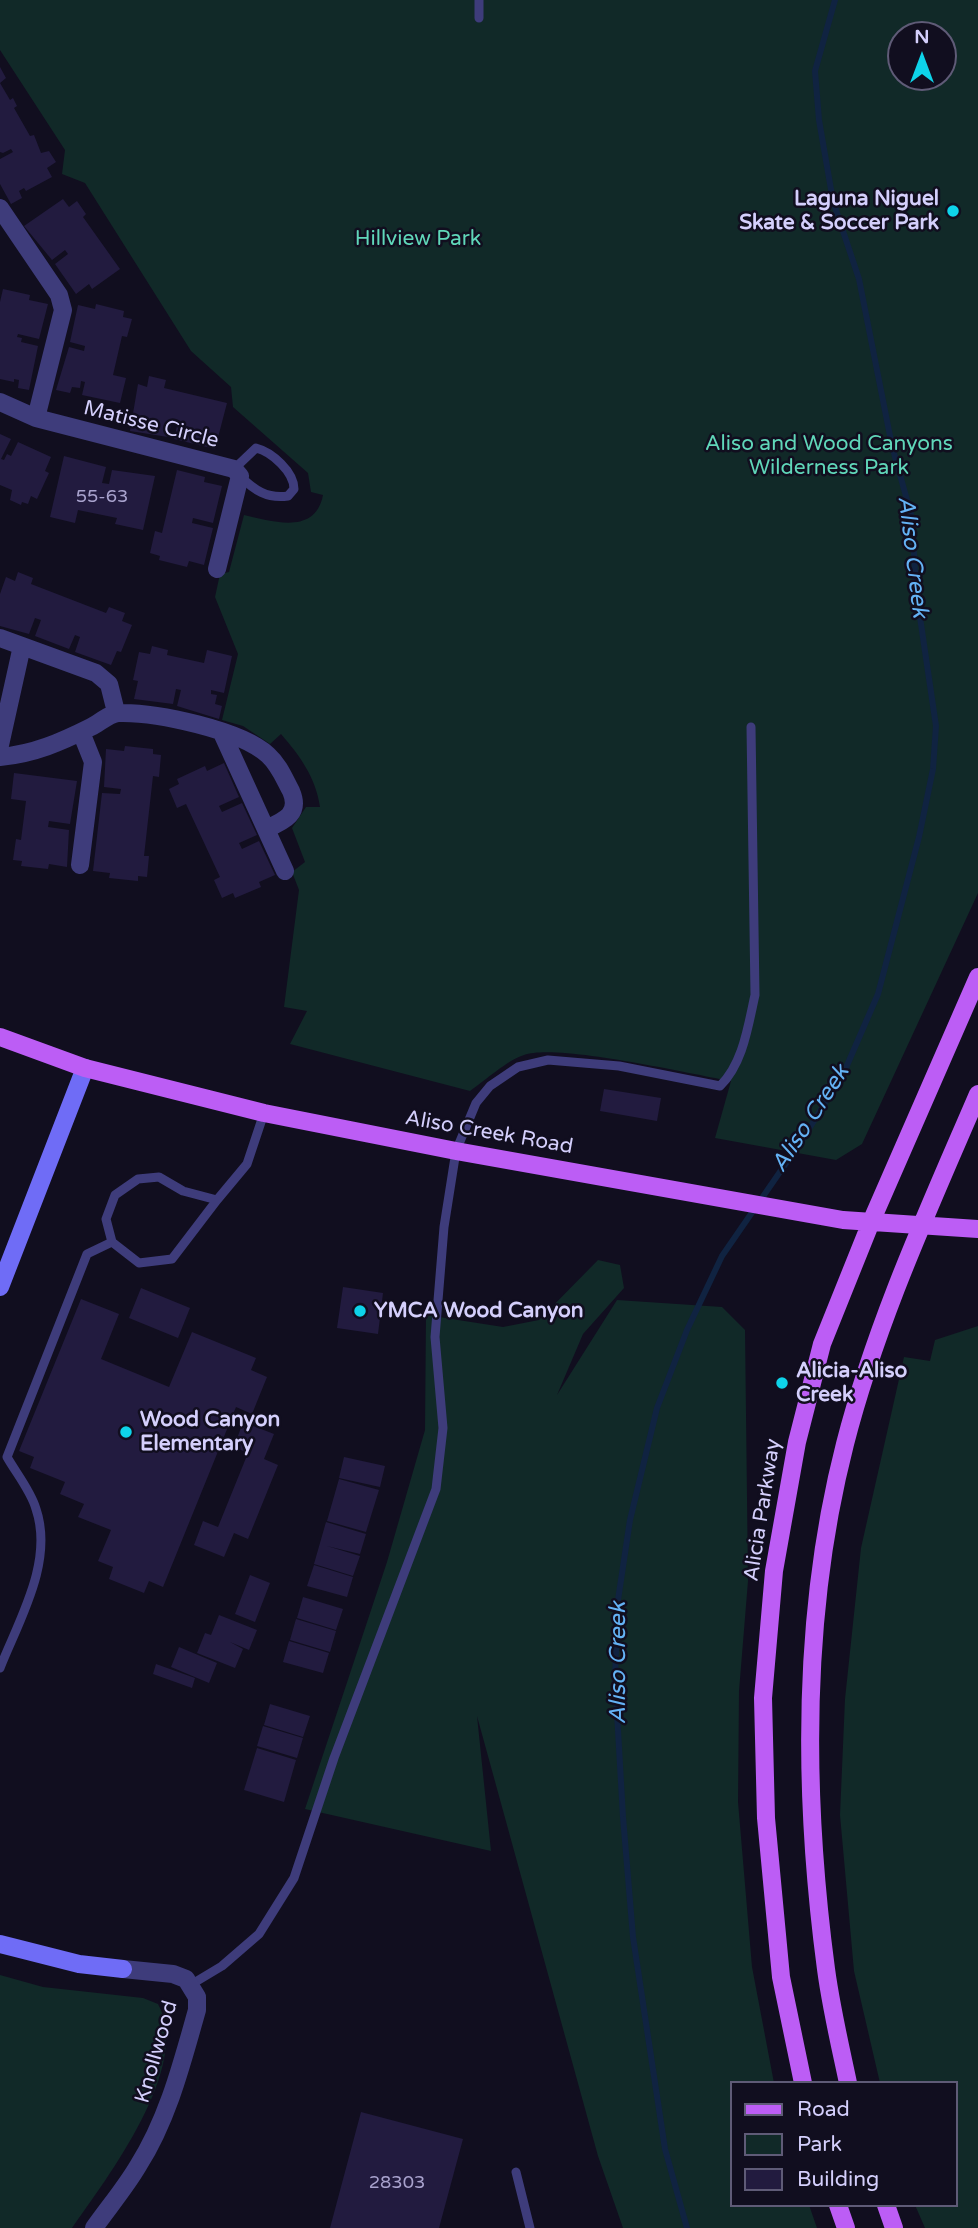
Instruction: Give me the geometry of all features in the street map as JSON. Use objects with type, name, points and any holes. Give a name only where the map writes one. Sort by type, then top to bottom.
[{"type":"main road","name":"Alicia Parkway","points":[[803,2081],[781,1977],[766,1818],[763,1698],[774,1571],[797,1442],[821,1344],[978,977]]},
{"type":"main road","name":"Aliso Creek Road","points":[[0,1037],[85,1068],[264,1113],[456,1152],[843,1220],[978,1229]]},
{"type":"main road","points":[[0,1287],[85,1068]]},
{"type":"main road","points":[[848,2081],[826,1969],[813,1812],[809,1687],[817,1592],[845,1444],[880,1328],[978,1094]]},
{"type":"main road","name":"Knollwood","points":[[0,1944],[79,1964],[123,1969]]},
{"type":"main road","points":[[839,2207],[846,2228]]},
{"type":"main road","points":[[887,2207],[894,2228]]},
{"type":"street","points":[[0,208],[59,295],[63,310],[36,418]]},
{"type":"street","name":"Matisse Circle","points":[[0,402],[36,418],[237,472]]},
{"type":"street","points":[[217,569],[237,472]]},
{"type":"street","points":[[0,638],[96,673],[109,684],[116,712]]},
{"type":"street","points":[[0,745],[22,646]]},
{"type":"street","points":[[0,757],[45,749],[116,712],[154,716],[222,733],[252,744],[268,756],[281,771],[293,797],[293,813],[286,820],[266,829]]},
{"type":"street","points":[[80,865],[93,762],[81,732]]},
{"type":"street","points":[[222,733],[285,871]]},
{"type":"street","name":"Knollwood","points":[[94,2228],[138,2167],[168,2104],[197,2010],[192,1984],[173,1975],[123,1969]]},
{"type":"lane","points":[[479,0],[479,18]]},
{"type":"lane","points":[[256,448],[265,450],[289,474],[294,489],[288,496],[266,495],[252,489],[237,472],[256,448]]},
{"type":"lane","points":[[192,1984],[222,1966],[259,1934],[294,1878],[334,1758],[436,1489],[443,1428],[435,1337],[444,1227],[456,1152],[478,1101],[490,1086],[517,1067],[548,1060],[619,1066],[720,1086],[730,1076],[746,1036],[755,995],[751,727]]},
{"type":"lane","points":[[217,1200],[183,1191],[159,1177],[138,1179],[115,1195],[106,1219],[112,1242],[139,1263],[172,1259],[247,1164],[264,1113]]},
{"type":"lane","points":[[0,1668],[37,1574],[40,1533],[36,1508],[7,1457],[87,1254],[112,1242]]},
{"type":"lane","points":[[516,2172],[530,2228]]},
{"type":"green space","name":"Hillview Park","points":[[0,0],[978,0],[978,893],[862,1144],[836,1160],[715,1138],[731,1081],[624,1061],[564,1053],[541,1052],[524,1055],[503,1066],[470,1091],[290,1044],[307,1011],[284,1007],[299,890],[292,872],[305,862],[292,828],[306,807],[320,807],[315,786],[306,768],[281,734],[270,744],[243,726],[222,720],[238,654],[215,597],[220,574],[229,572],[244,515],[279,522],[302,521],[318,508],[323,495],[311,492],[308,473],[233,407],[231,387],[191,351],[85,183],[62,174],[65,150],[0,50]]},
{"type":"green space","points":[[598,1260],[620,1265],[624,1288],[583,1334],[557,1395],[617,1300],[722,1307],[745,1330],[748,1581],[739,1691],[738,1802],[752,1967],[774,2081],[730,2081],[730,2207],[810,2207],[817,2228],[623,2228],[598,2156],[477,1716],[491,1851],[305,1809],[387,1562],[425,1430],[426,1315],[503,1327],[539,1320]]},
{"type":"green space","points":[[978,1326],[978,2228],[925,2228],[916,2207],[957,2207],[957,2081],[880,2081],[854,1971],[840,1815],[845,1699],[861,1548],[904,1357],[930,1361],[935,1340]]},
{"type":"green space","points":[[0,1975],[43,1987],[143,1998],[158,2004],[166,2029],[164,2058],[155,2089],[141,2120],[124,2152],[72,2228],[0,2228]]},
{"type":"building","points":[[0,67],[6,78],[0,83]]},
{"type":"building","points":[[0,83],[10,100],[13,98],[17,106],[14,108],[30,136],[34,135],[41,153],[49,151],[56,162],[47,168],[52,177],[26,191],[24,188],[19,191],[22,198],[11,204],[0,184],[0,159],[13,152],[11,149],[0,152]]},
{"type":"building","points":[[63,199],[69,207],[77,201],[86,214],[83,217],[120,269],[92,289],[89,284],[76,294],[55,264],[68,254],[65,250],[52,260],[24,226]]},
{"type":"building","points":[[3,289],[30,295],[29,300],[48,304],[39,339],[18,334],[17,337],[22,338],[21,342],[38,346],[29,390],[18,388],[19,380],[14,379],[14,382],[0,379],[0,302]]},
{"type":"building","points":[[96,304],[124,311],[123,317],[132,319],[127,337],[122,336],[113,375],[126,378],[120,403],[82,395],[85,382],[81,381],[80,388],[72,387],[70,393],[56,390],[69,347],[84,351],[85,346],[70,342],[78,305],[95,309]]},
{"type":"building","points":[[149,376],[166,380],[164,388],[227,403],[215,449],[174,439],[178,422],[172,421],[168,437],[130,431],[138,384],[147,387]]},
{"type":"building","points":[[0,434],[11,439],[1,459],[4,460],[7,454],[11,456],[18,442],[51,457],[45,471],[49,473],[37,499],[31,496],[28,504],[22,502],[21,505],[10,500],[12,490],[0,485]]},
{"type":"building","points":[[64,456],[106,467],[102,483],[109,484],[112,470],[155,476],[143,530],[115,524],[117,518],[78,510],[75,523],[50,517]]},
{"type":"building","points":[[177,470],[205,477],[204,482],[222,486],[213,523],[193,518],[192,523],[213,528],[204,565],[189,561],[187,567],[159,560],[160,556],[150,553],[155,531],[162,533]]},
{"type":"building","points":[[18,572],[33,578],[31,584],[106,613],[109,607],[125,613],[122,621],[132,625],[121,652],[117,651],[111,665],[75,652],[80,637],[75,635],[69,649],[35,636],[41,620],[35,618],[29,634],[0,626],[0,594],[6,577],[15,581]]},
{"type":"building","points":[[152,646],[168,650],[167,655],[204,663],[207,650],[232,656],[224,693],[211,690],[211,694],[217,695],[215,704],[222,706],[219,719],[177,706],[181,690],[176,689],[173,704],[134,699],[138,681],[133,680],[139,652],[150,654]]},
{"type":"building","points":[[125,746],[153,749],[153,754],[161,755],[159,777],[153,776],[144,856],[149,856],[147,877],[138,876],[138,881],[109,878],[110,873],[93,871],[102,793],[120,794],[121,789],[104,787],[106,749],[124,751]]},
{"type":"building","points":[[224,763],[239,797],[219,806],[222,812],[242,803],[257,835],[239,843],[242,849],[259,841],[275,875],[259,882],[261,887],[235,898],[233,893],[222,898],[214,880],[220,877],[186,804],[177,808],[169,789],[179,784],[177,779],[205,766],[207,771]]},
{"type":"building","points":[[14,773],[77,781],[70,824],[49,821],[48,827],[69,830],[67,867],[49,864],[48,869],[21,866],[22,861],[13,860],[16,839],[21,840],[26,801],[11,799]]},
{"type":"building","points":[[604,1089],[661,1098],[657,1121],[600,1111]]},
{"type":"building","name":"YMCA Wood Canyon","points":[[343,1287],[383,1293],[378,1334],[337,1328]]},
{"type":"building","points":[[141,1288],[190,1308],[178,1338],[129,1318]]},
{"type":"building","name":"Wood Canyon Elementary","points":[[81,1299],[119,1314],[101,1359],[169,1387],[192,1332],[256,1358],[251,1370],[267,1377],[252,1414],[236,1407],[163,1587],[149,1581],[144,1593],[109,1579],[113,1567],[98,1561],[111,1530],[78,1517],[84,1504],[60,1494],[65,1482],[30,1468],[34,1457],[19,1451]]},
{"type":"building","points":[[243,1422],[274,1434],[264,1459],[278,1465],[248,1539],[234,1533],[224,1557],[194,1545],[203,1521],[218,1527],[248,1453],[234,1447]]},
{"type":"building","points":[[344,1457],[385,1466],[380,1487],[339,1478]]},
{"type":"building","points":[[339,1479],[379,1490],[366,1532],[327,1521]]},
{"type":"building","points":[[326,1522],[366,1534],[360,1554],[327,1546],[360,1556],[353,1576],[314,1564]]},
{"type":"building","points":[[314,1565],[353,1577],[347,1597],[307,1586]]},
{"type":"building","points":[[250,1575],[270,1583],[255,1622],[235,1614]]},
{"type":"building","points":[[303,1597],[343,1609],[336,1630],[297,1618]]},
{"type":"building","points":[[219,1615],[257,1630],[249,1650],[230,1642],[243,1649],[235,1668],[197,1653],[205,1633],[211,1635]]},
{"type":"building","points":[[296,1619],[336,1631],[330,1652],[290,1640]]},
{"type":"building","points":[[289,1641],[329,1653],[323,1673],[283,1662]]},
{"type":"building","points":[[179,1647],[217,1663],[209,1683],[171,1667]]},
{"type":"building","points":[[156,1664],[195,1678],[192,1688],[153,1674]]},
{"type":"building","points":[[270,1704],[310,1716],[303,1737],[264,1725]]},
{"type":"building","points":[[263,1726],[303,1738],[297,1758],[257,1746]]},
{"type":"building","points":[[257,1748],[296,1760],[284,1802],[244,1790]]},
{"type":"building","points":[[361,2112],[463,2139],[439,2228],[330,2228]]},
{"type":"waterway","name":"Aliso Creek","points":[[687,2228],[665,2149],[633,1937],[623,1817],[615,1678],[618,1600],[630,1520],[657,1408],[687,1330],[722,1256],[804,1137],[845,1070],[878,994],[919,837],[933,769],[936,726],[916,590],[912,518],[892,446],[859,279],[833,201],[819,120],[815,71],[835,0]]},
{"type":"place","name":"Laguna Niguel Skate & Soccer Park","points":[[953,211]]},
{"type":"place","name":"YMCA Wood Canyon","points":[[360,1311]]},
{"type":"place","name":"Alicia-Aliso Creek","points":[[782,1383]]},
{"type":"place","name":"Wood Canyon Elementary","points":[[126,1432]]},
{"type":"park label","name":"Aliso and Wood Canyons Wilderness Park","points":[[829,456]]}]
